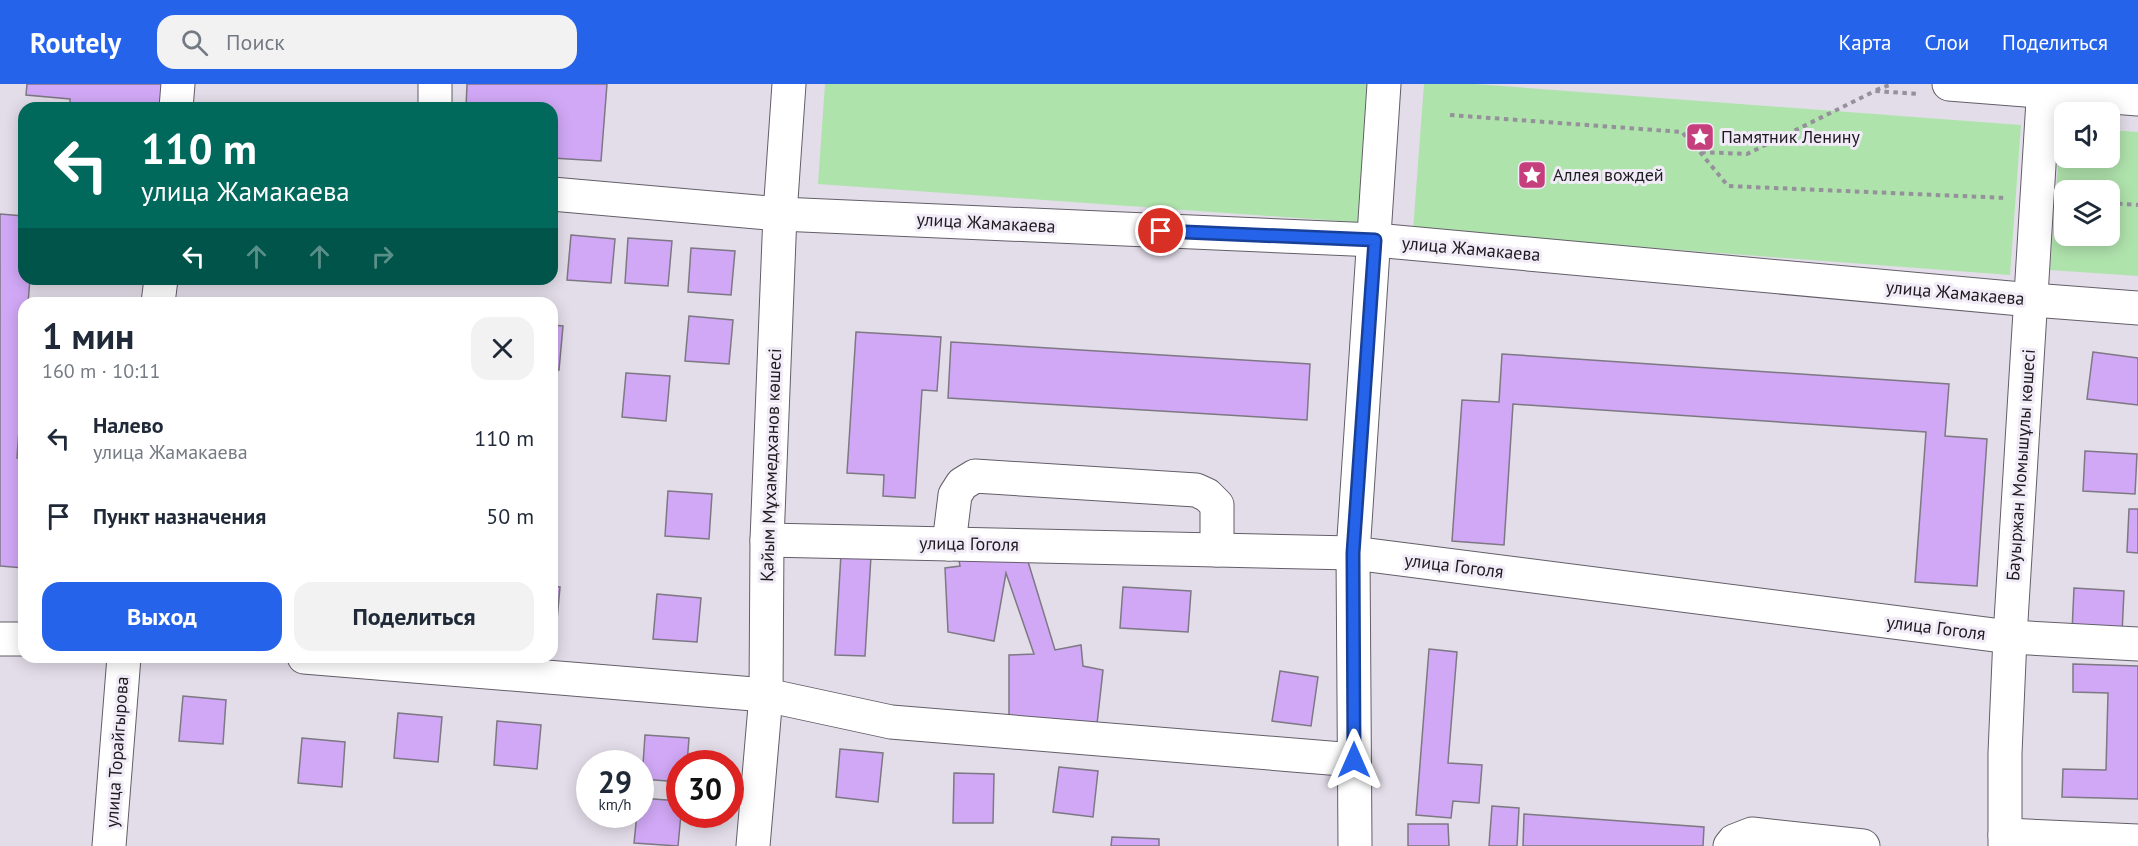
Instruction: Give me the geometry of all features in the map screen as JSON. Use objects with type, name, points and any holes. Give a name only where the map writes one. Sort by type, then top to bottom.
[{"type":"street","points":[[176,102],[178,84]]},
{"type":"street","points":[[435,84],[435,102]]},
{"type":"street","name":"Қайым Мұхамедханов көшесі","points":[[753,846],[766,695],[767,540],[780,214],[789,84]]},
{"type":"street","points":[[1355,846],[1353,553],[1384,84]]},
{"type":"street","points":[[1936,89],[2044,88],[2138,99]]},
{"type":"street","name":"Бауыржан Момышұлы көшесі","points":[[2005,840],[2005,753],[2010,638],[2044,88]]},
{"type":"street","name":"улица Жамакаева","points":[[558,195],[780,214],[1375,240],[2138,308]]},
{"type":"street","points":[[949,544],[955,495],[962,484],[975,476],[1196,490],[1208,495],[1217,505],[1217,550]]},
{"type":"street","name":"улица Гоголя","points":[[767,540],[1353,553],[2010,638],[2138,644]]},
{"type":"street","points":[[0,639],[18,639]]},
{"type":"street","name":"улица Торайгырова","points":[[110,846],[124,663]]},
{"type":"street","points":[[377,663],[766,695],[891,722],[1354,760]]},
{"type":"street","points":[[1730,846],[1734,841],[1752,834],[1863,846]]},
{"type":"street","points":[[2005,840],[2138,841]]},
{"type":"path","points":[[1700,152],[1747,154],[1892,84]]},
{"type":"path","points":[[1875,91],[1936,89]]},
{"type":"path","points":[[1450,115],[1682,132],[1728,186],[2038,199]]},
{"type":"path","points":[[2120,203],[2138,205]]},
{"type":"green space","points":[[825,84],[1391,84],[1381,224],[818,184]]},
{"type":"green space","points":[[1424,84],[1475,84],[2021,125],[2010,275],[1413,230]]},
{"type":"green space","points":[[2120,131],[2138,132],[2138,276],[2050,270],[2054,218],[2054,246],[2120,246],[2120,180],[2057,180],[2058,168],[2120,168]]},
{"type":"building","points":[[27,84],[167,84],[166,102],[70,102],[70,99],[26,95]]},
{"type":"building","points":[[467,84],[607,84],[601,161],[558,158],[558,102],[466,102]]},
{"type":"building","points":[[0,214],[18,216],[18,285],[30,285],[28,297],[18,297],[18,568],[0,566]]},
{"type":"building","points":[[571,235],[615,239],[611,283],[567,280]]},
{"type":"building","points":[[628,238],[672,241],[668,286],[625,283]]},
{"type":"building","points":[[691,248],[735,251],[731,295],[688,292]]},
{"type":"building","points":[[689,316],[733,320],[729,364],[685,361]]},
{"type":"building","points":[[558,326],[563,326],[558,370]]},
{"type":"building","points":[[856,332],[941,337],[937,391],[922,390],[915,498],[883,496],[884,475],[847,473]]},
{"type":"building","points":[[951,342],[1310,364],[1307,420],[948,398]]},
{"type":"building","points":[[2093,352],[2138,358],[2138,405],[2087,399]]},
{"type":"building","points":[[1502,354],[1949,384],[1945,436],[1987,439],[1977,586],[1915,582],[1926,432],[1513,404],[1504,545],[1452,541],[1462,400],[1499,402]]},
{"type":"building","points":[[626,373],[670,376],[666,421],[622,417]]},
{"type":"building","points":[[2085,451],[2137,454],[2135,494],[2083,491]]},
{"type":"building","points":[[668,491],[712,494],[709,539],[665,536]]},
{"type":"building","points":[[2129,509],[2138,509],[2138,553],[2127,552]]},
{"type":"building","points":[[957,549],[1026,555],[1055,650],[1081,645],[1083,666],[1103,670],[1097,724],[1009,724],[1009,655],[1034,654],[1006,573],[994,641],[948,632],[945,568],[960,566]]},
{"type":"building","points":[[841,554],[871,556],[865,656],[835,655]]},
{"type":"building","points":[[1123,587],[1191,591],[1188,632],[1120,628]]},
{"type":"building","points":[[2074,588],[2124,591],[2122,634],[2072,632]]},
{"type":"building","points":[[657,594],[701,598],[697,642],[653,639]]},
{"type":"building","points":[[1429,649],[1457,652],[1448,763],[1482,765],[1479,803],[1453,801],[1451,818],[1416,815]]},
{"type":"building","points":[[2073,664],[2138,666],[2138,799],[2062,797],[2063,769],[2106,770],[2108,693],[2073,692]]},
{"type":"building","points":[[1280,671],[1318,677],[1311,726],[1272,721]]},
{"type":"building","points":[[183,696],[226,700],[223,744],[179,741]]},
{"type":"building","points":[[398,713],[442,717],[438,762],[394,758]]},
{"type":"building","points":[[497,721],[541,725],[537,769],[494,765]]},
{"type":"building","points":[[645,735],[689,738],[688,750],[666,750],[666,781],[654,780],[654,750],[644,750]]},
{"type":"building","points":[[302,738],[345,742],[342,787],[298,783]]},
{"type":"building","points":[[840,749],[883,753],[878,802],[836,797]]},
{"type":"building","points":[[1059,767],[1098,771],[1093,817],[1053,812]]},
{"type":"building","points":[[954,773],[994,774],[993,823],[953,823]]},
{"type":"building","points":[[654,799],[666,800],[666,828],[680,828],[678,846],[634,843],[636,828],[654,828]]},
{"type":"building","points":[[1492,806],[1519,808],[1517,846],[1489,846]]},
{"type":"building","points":[[1524,814],[1704,827],[1703,846],[1523,846]]},
{"type":"building","points":[[1408,824],[1448,824],[1449,846],[1408,846]]},
{"type":"building","points":[[1112,837],[1159,839],[1159,846],[1111,846]]},
{"type":"place","name":"Памятник Ленину","points":[[1700,137]]},
{"type":"place","name":"Аллея вождей","points":[[1532,175]]},
{"type":"route","points":[[1161,231],[1375,240],[1353,553],[1354,760]]}]
